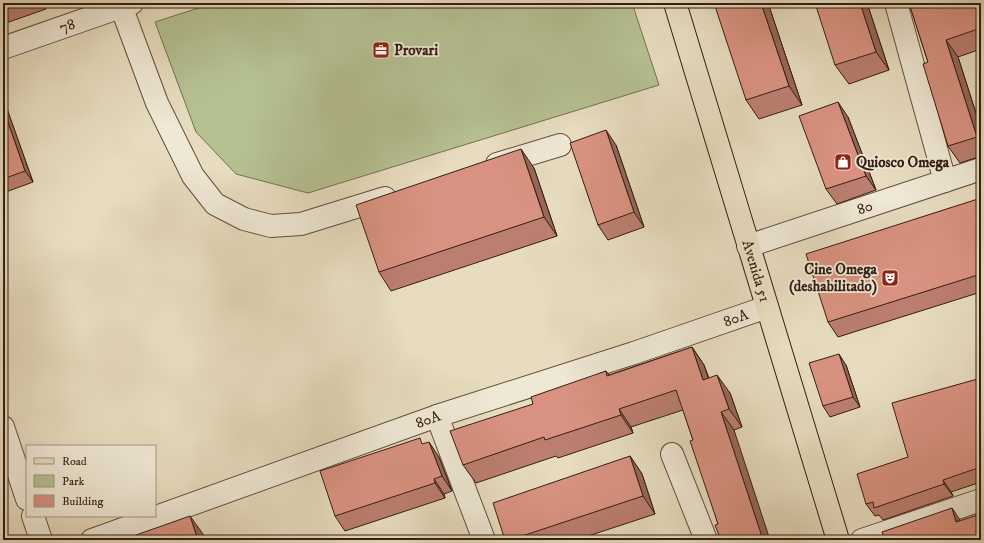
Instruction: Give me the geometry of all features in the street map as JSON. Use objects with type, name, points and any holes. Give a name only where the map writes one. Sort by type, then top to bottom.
[{"type":"main road","name":"Avenida 51","points":[[674,3],[838,540]]},
{"type":"street","points":[[896,3],[945,181]]},
{"type":"street","points":[[126,5],[157,103],[193,176],[215,204],[244,219],[271,226],[301,224],[408,192]]},
{"type":"street","name":"78","points":[[3,48],[126,5]]},
{"type":"street","points":[[476,171],[560,145]]},
{"type":"street","name":"80","points":[[748,246],[981,169]]},
{"type":"street","name":"80A","points":[[92,540],[437,416],[634,353],[767,307]]},
{"type":"street","points":[[437,416],[484,540]]},
{"type":"street","points":[[3,430],[26,496]]},
{"type":"street","points":[[672,454],[706,540]]},
{"type":"street","points":[[862,540],[981,500]]},
{"type":"street","points":[[33,517],[41,540]]},
{"type":"green space","points":[[214,3],[632,3],[659,85],[308,193],[236,174],[196,132],[155,22]]},
{"type":"building","points":[[714,3],[761,3],[789,86],[746,100]]},
{"type":"building","points":[[815,3],[860,3],[876,52],[835,65]]},
{"type":"building","points":[[909,3],[981,3],[981,28],[946,40],[977,137],[948,146],[923,64],[928,62]]},
{"type":"building","points":[[838,102],[866,176],[826,189],[799,116]]},
{"type":"building","points":[[3,108],[25,171],[3,179]]},
{"type":"building","points":[[606,130],[634,212],[598,225],[570,143]]},
{"type":"building","points":[[521,149],[544,217],[379,272],[356,205]]},
{"type":"building","points":[[981,198],[981,274],[828,322],[806,254]]},
{"type":"building","points":[[692,347],[703,380],[717,375],[729,409],[721,412],[763,540],[721,540],[715,525],[718,524],[690,441],[693,440],[676,390],[619,409],[621,415],[545,440],[544,437],[463,465],[450,431],[533,404],[531,397],[606,371],[607,376]]},
{"type":"building","points":[[839,354],[853,397],[823,406],[809,363]]},
{"type":"building","points":[[981,378],[981,467],[943,480],[944,484],[874,508],[873,502],[866,504],[857,474],[908,457],[892,403]]},
{"type":"building","points":[[420,438],[422,444],[429,442],[442,476],[434,479],[435,483],[335,516],[320,471]]},
{"type":"building","points":[[630,456],[643,496],[510,540],[505,540],[493,503]]},
{"type":"building","points":[[952,508],[956,522],[981,514],[981,540],[885,540],[882,532]]},
{"type":"building","points":[[190,516],[198,540],[122,540]]},
{"type":"place","name":"Provari","points":[[381,50]]},
{"type":"place","name":"Quiosco Omega","points":[[843,162]]},
{"type":"place","name":"Cine Omega (deshabilitado)","points":[[890,278]]}]
